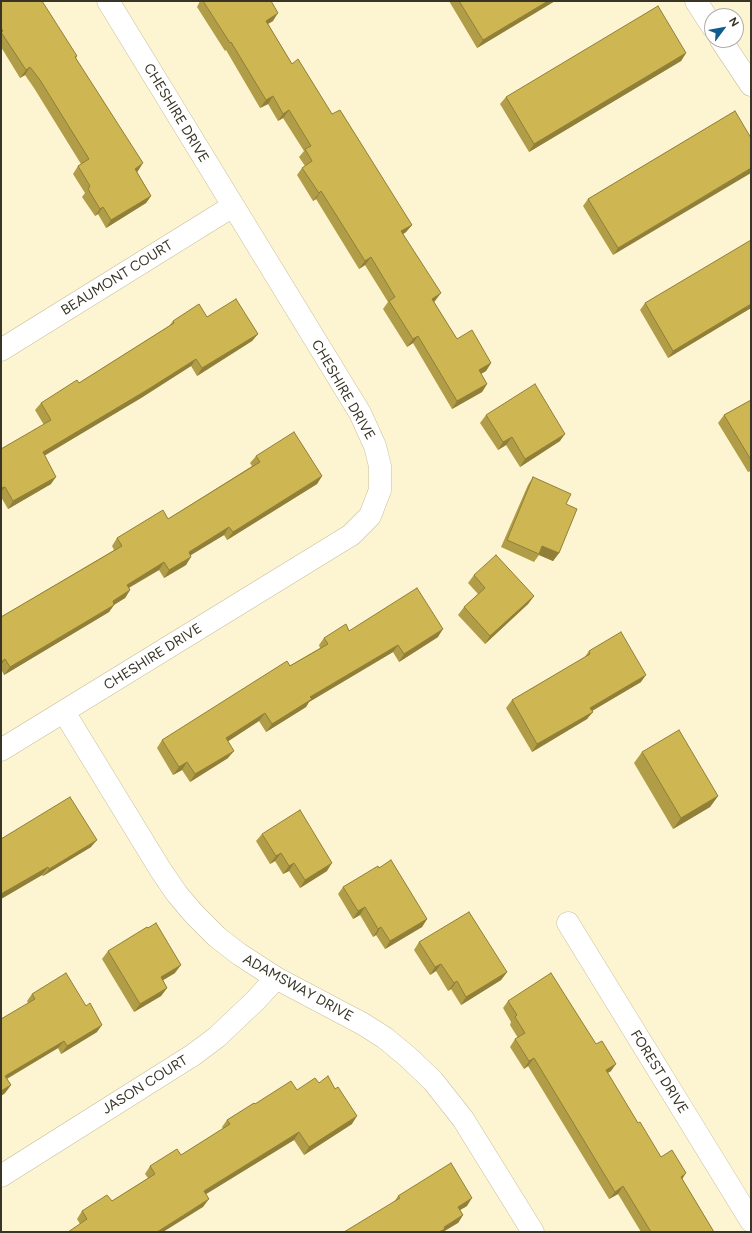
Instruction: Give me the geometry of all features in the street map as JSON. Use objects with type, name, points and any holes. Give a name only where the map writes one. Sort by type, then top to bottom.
[{"type":"street","name":"CHESHIRE DRIVE","points":[[1,750],[351,535],[370,516],[380,490],[380,466],[375,446],[360,413],[108,1]]},
{"type":"street","points":[[696,1],[704,14]]},
{"type":"street","points":[[726,48],[751,85]]},
{"type":"street","name":"BEAUMONT COURT","points":[[1,350],[233,206]]},
{"type":"street","name":"ADAMSWAY DRIVE","points":[[64,712],[160,869],[177,894],[194,914],[217,937],[238,954],[276,978],[363,1024],[385,1038],[408,1057],[433,1081],[463,1119],[533,1232]]},
{"type":"street","name":"FOREST DRIVE","points":[[568,923],[751,1221]]},
{"type":"street","name":"JASON COURT","points":[[1,1176],[199,1050],[217,1037],[256,1000],[276,978]]},
{"type":"building","points":[[1,1],[42,1],[77,56],[75,57],[143,163],[135,169],[151,196],[111,220],[103,207],[100,209],[88,189],[90,186],[78,166],[89,159],[40,80],[30,67],[26,70],[1,32],[3,31],[1,28]]},
{"type":"building","points":[[203,1],[271,1],[278,13],[266,21],[292,64],[298,59],[332,114],[340,110],[412,225],[401,231],[441,293],[432,299],[457,339],[472,330],[491,363],[479,370],[487,384],[457,401],[418,336],[413,339],[389,301],[395,297],[371,257],[365,261],[321,191],[319,193],[302,168],[312,161],[305,149],[311,146],[289,110],[283,114],[273,96],[266,100],[231,42],[230,43]]},
{"type":"building","points":[[459,1],[548,1],[483,40]]},
{"type":"building","points":[[658,6],[686,53],[534,144],[506,97]]},
{"type":"building","points":[[735,111],[751,138],[751,168],[618,248],[588,199]]},
{"type":"building","points":[[751,240],[751,304],[673,351],[645,303]]},
{"type":"building","points":[[236,299],[258,334],[202,368],[196,359],[43,452],[56,477],[13,501],[5,487],[1,488],[1,449],[51,420],[41,403],[77,380],[79,383],[174,323],[173,321],[199,304],[207,317]]},
{"type":"building","points":[[535,384],[565,434],[525,459],[512,437],[503,442],[486,415]]},
{"type":"building","points":[[751,400],[751,460],[724,415]]},
{"type":"building","points":[[294,432],[322,476],[233,532],[229,527],[189,552],[191,557],[169,570],[164,562],[127,585],[130,590],[113,601],[114,605],[10,667],[5,659],[1,662],[1,617],[122,546],[117,538],[163,510],[168,519],[260,462],[256,456]]},
{"type":"building","points":[[533,477],[571,494],[566,504],[577,509],[559,553],[542,546],[539,554],[507,540]]},
{"type":"building","points":[[496,555],[534,596],[490,636],[464,607],[485,588],[474,575]]},
{"type":"building","points":[[417,588],[443,629],[404,654],[398,645],[310,697],[312,699],[272,724],[265,713],[226,738],[234,751],[195,774],[187,762],[179,767],[162,740],[287,661],[290,666],[328,644],[324,638],[346,624],[349,631]]},
{"type":"building","points":[[621,632],[646,675],[590,708],[593,712],[537,744],[512,700],[590,654],[589,651]]},
{"type":"building","points":[[679,730],[718,796],[681,818],[642,752]]},
{"type":"building","points":[[70,797],[97,840],[49,869],[48,867],[1,894],[1,839]]},
{"type":"building","points":[[300,810],[332,863],[305,880],[294,863],[289,866],[281,853],[276,856],[262,834]]},
{"type":"building","points":[[391,860],[427,919],[390,941],[381,927],[378,929],[365,907],[358,911],[343,887]]},
{"type":"building","points":[[469,912],[507,972],[466,997],[457,981],[454,983],[441,964],[435,967],[419,942]]},
{"type":"building","points":[[156,923],[181,965],[161,977],[167,988],[140,1004],[108,951]]},
{"type":"building","points":[[66,973],[86,1006],[90,1003],[102,1025],[67,1046],[64,1041],[5,1076],[11,1085],[1,1091],[1,1019],[35,999],[32,994]]},
{"type":"building","points":[[551,973],[596,1044],[602,1041],[616,1064],[606,1070],[638,1123],[640,1122],[661,1157],[672,1150],[686,1173],[681,1177],[714,1232],[651,1232],[623,1186],[615,1192],[534,1058],[529,1061],[515,1039],[525,1033],[515,1017],[517,1015],[508,1001]]},
{"type":"building","points":[[328,1076],[335,1089],[338,1087],[357,1116],[309,1147],[299,1132],[204,1191],[209,1199],[157,1232],[68,1232],[87,1219],[82,1211],[107,1195],[112,1201],[155,1174],[150,1166],[177,1149],[181,1155],[230,1124],[227,1120],[291,1081],[297,1090],[315,1078],[319,1083]]},
{"type":"building","points":[[451,1163],[472,1198],[458,1207],[463,1215],[444,1227],[445,1229],[439,1232],[344,1232],[400,1198],[398,1196]]}]
